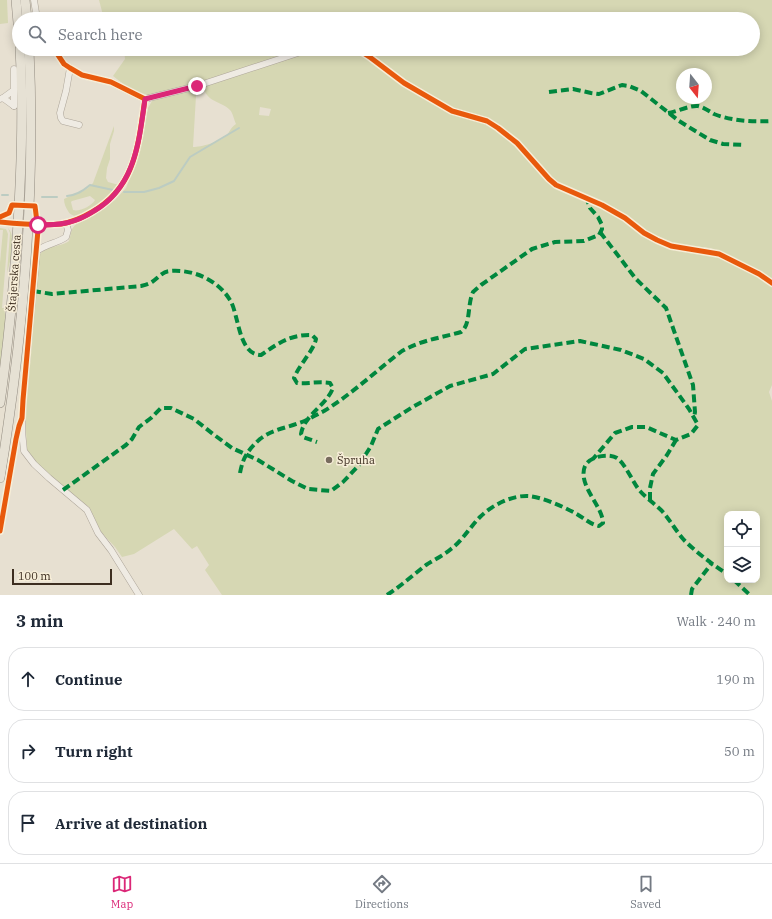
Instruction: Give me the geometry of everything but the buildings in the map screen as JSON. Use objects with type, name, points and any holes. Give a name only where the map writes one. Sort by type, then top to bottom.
[{"type":"main road","points":[[16,0],[17,12]]},
{"type":"main road","points":[[25,0],[26,12]]},
{"type":"main road","name":"Štajerska cesta","points":[[0,403],[11,311],[20,194],[22,123],[20,56]]},
{"type":"main road","name":"Štajerska cesta","points":[[0,478],[20,333],[28,224],[31,124],[29,56]]},
{"type":"street","points":[[34,0],[35,12]]},
{"type":"street","points":[[59,56],[64,64],[82,75],[111,82],[145,99],[197,86],[289,56]]},
{"type":"street","points":[[368,56],[404,83],[452,111],[488,121],[518,143],[556,185],[602,205],[625,218],[644,233],[657,240],[671,246],[710,251],[719,254],[760,274],[772,283]]},
{"type":"street","points":[[70,68],[60,118],[63,121],[79,125]]},
{"type":"street","points":[[14,69],[14,90],[14,106],[2,98],[14,90]]},
{"type":"street","points":[[0,222],[28,224],[66,223],[84,217],[100,208],[113,198],[125,182],[132,165],[139,138],[145,99]]},
{"type":"street","points":[[66,223],[68,230],[66,237],[60,241],[44,245],[37,251],[23,400],[22,431],[24,451],[34,464],[87,510],[98,533],[111,550],[140,595]]},
{"type":"green space","points":[[0,0],[7,0],[8,23],[0,24]]},
{"type":"green space","points":[[99,0],[772,0],[772,279],[767,275],[719,251],[710,248],[675,244],[659,239],[641,227],[553,180],[493,121],[450,107],[420,91],[370,56],[760,56],[760,12],[102,12]]},
{"type":"green space","points":[[125,56],[281,56],[157,95],[147,95],[141,93],[126,86],[113,76],[125,59]]},
{"type":"green space","points":[[294,56],[362,56],[426,98],[484,122],[517,146],[547,181],[591,201],[631,225],[646,237],[657,243],[679,251],[718,256],[766,281],[772,286],[772,385],[769,392],[772,401],[772,595],[222,595],[205,570],[209,565],[197,546],[192,549],[174,529],[134,554],[122,557],[101,532],[89,507],[63,488],[29,455],[27,450],[25,411],[39,257],[44,250],[69,241],[72,229],[75,225],[101,211],[115,200],[126,188],[137,160],[148,108],[152,101],[195,89],[196,96],[193,147],[210,144],[226,136],[236,124],[232,113],[226,107],[207,95],[203,85]],"holes":[[[260,107],[271,109],[269,116],[259,115]]]},
{"type":"green space","points":[[114,126],[110,144],[110,159],[106,178],[108,182],[119,185],[94,208],[86,213],[72,215],[67,209],[64,199],[83,191],[93,183]],"holes":[[[90,196],[95,200],[85,208],[73,210],[72,201]]]},
{"type":"green space","points":[[0,228],[6,229],[8,234],[2,308],[4,308],[6,320],[0,373],[0,263],[3,230],[0,230]]},
{"type":"green space","points":[[8,228],[11,233],[13,244],[7,273],[10,233]]},
{"type":"waterway","points":[[124,192],[144,192],[159,188],[174,181],[190,157],[239,128]]},
{"type":"waterway","points":[[67,196],[74,195],[90,185],[113,190]]},
{"type":"waterway","points":[[2,195],[8,195]]},
{"type":"waterway","points":[[42,197],[57,197]]},
{"type":"marked path","points":[[549,92],[573,89],[599,94],[622,85],[629,86],[641,91],[679,121],[710,140],[723,144],[744,145]]},
{"type":"marked path","points":[[668,113],[698,106],[714,114],[735,120],[772,121]]},
{"type":"marked path","points":[[240,473],[243,462],[249,450],[264,436],[274,431],[302,422],[324,411],[354,390],[409,347],[461,332],[468,320],[473,292],[532,249],[555,242],[584,241],[599,235],[602,225],[598,217],[590,208],[586,197]]},
{"type":"marked path","points":[[600,232],[636,279],[666,308],[693,385],[694,418]]},
{"type":"marked path","points":[[33,291],[52,294],[141,286],[151,283],[167,271],[187,272],[204,277],[219,287],[230,300],[243,341],[253,353],[261,355],[285,340],[297,336],[312,335],[316,339],[294,378],[297,383],[330,383],[333,388],[330,394],[306,421],[303,427],[301,434],[303,437],[317,442]]},
{"type":"marked path","points":[[63,490],[126,445],[132,439],[139,427],[161,408],[171,408],[194,419],[232,448],[258,460],[292,481],[308,489],[331,491],[343,482],[359,465],[371,446],[378,429],[411,408],[450,386],[493,374],[525,349],[580,341],[621,350],[644,359],[663,373],[689,409],[698,425],[691,434],[676,440],[646,427],[632,427],[615,433],[593,459]]},
{"type":"marked path","points":[[650,500],[650,488],[653,474],[676,440]]},
{"type":"marked path","points":[[387,595],[455,545],[463,538],[476,521],[490,509],[509,499],[523,496],[541,499],[564,508],[592,524],[599,526],[603,523],[602,516],[587,488],[583,473],[587,463],[600,456],[614,456],[617,458],[640,491],[662,511],[684,540],[724,572]]},
{"type":"marked path","points":[[691,595],[692,589],[712,563]]},
{"type":"marked path","points":[[737,583],[750,595]]},
{"type":"cycle path","points":[[0,222],[53,225],[81,218],[107,202],[118,190],[132,163],[137,148],[145,99],[111,82],[82,75],[64,64],[59,56]]},
{"type":"cycle path","points":[[368,56],[404,83],[452,111],[487,121],[498,128],[517,143],[556,185],[602,205],[625,218],[644,233],[657,240],[671,246],[719,254],[759,274],[772,283]]},
{"type":"cycle path","points":[[0,217],[9,213],[12,205],[35,206],[38,230],[22,418],[16,439],[0,531]]},
{"type":"place","name":"Špruha","points":[[329,460]]},
{"type":"route","points":[[38,225],[60,224],[74,221],[100,208],[113,198],[125,182],[132,165],[139,138],[145,99],[197,86]]}]
